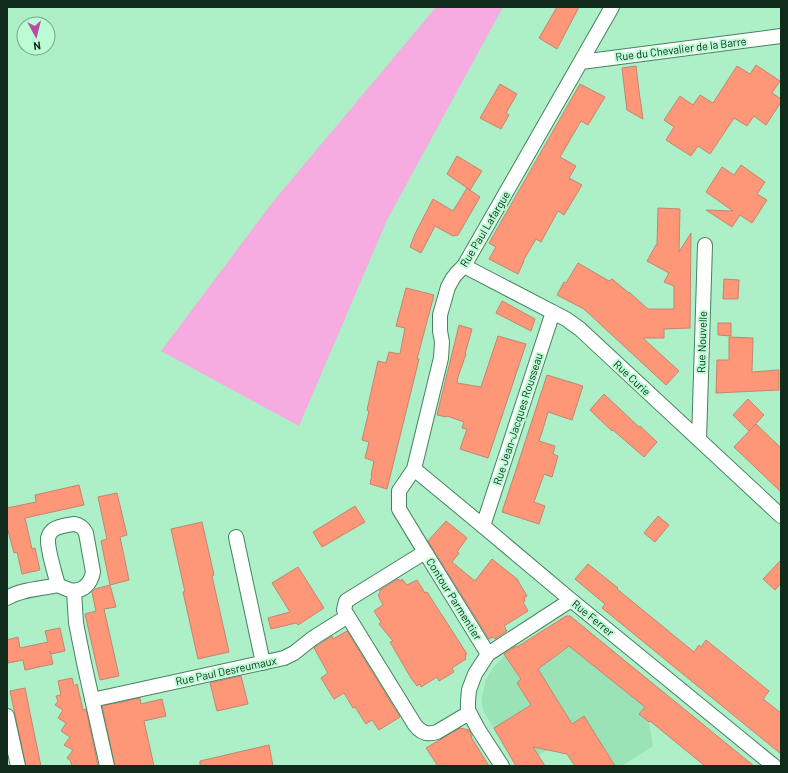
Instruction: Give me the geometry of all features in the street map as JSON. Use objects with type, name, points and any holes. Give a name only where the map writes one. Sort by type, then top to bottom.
[{"type":"street","name":"Rue Paul Lafargue","points":[[414,469],[441,358],[442,342],[439,327],[440,315],[448,287],[453,278],[464,266],[612,7]]},
{"type":"street","name":"Rue du Chevalier de la Barre","points":[[580,62],[781,36]]},
{"type":"street","name":"Rue Nouvelle","points":[[699,440],[705,244]]},
{"type":"street","name":"Rue Curie","points":[[464,266],[566,319],[580,329],[781,516]]},
{"type":"street","name":"Rue Jean-Jacques Rousseau","points":[[483,526],[553,312]]},
{"type":"street","name":"Rue Ferrer","points":[[414,469],[774,766]]},
{"type":"street","points":[[414,469],[399,491],[399,509],[426,552]]},
{"type":"street","points":[[7,598],[21,592],[58,586],[74,591],[85,587],[90,582],[93,572],[86,533],[79,525],[74,524],[57,527],[52,530],[49,535],[48,546],[58,586]]},
{"type":"street","points":[[236,537],[263,663]]},
{"type":"street","name":"Contour Parmentier","points":[[348,616],[344,610],[346,601],[426,552],[488,654]]},
{"type":"street","points":[[74,591],[76,623],[107,766]]},
{"type":"street","points":[[502,766],[468,710],[468,701],[472,683],[479,666],[488,654],[571,600]]},
{"type":"street","points":[[348,616],[415,725],[420,730],[426,733],[437,732],[469,713]]},
{"type":"street","name":"Rue Paul Desreumaux","points":[[92,700],[288,657],[348,616]]},
{"type":"street","points":[[7,716],[18,766]]},
{"type":"shaded area","points":[[436,7],[503,7],[387,220],[299,426],[161,351],[272,203]]},
{"type":"shaded area","points":[[566,616],[571,616],[669,697],[649,722],[653,746],[622,766],[575,766],[559,742],[522,766],[506,749],[483,710],[482,696],[486,680],[493,668],[505,655],[521,678],[544,660],[530,639]]},
{"type":"building","points":[[557,7],[579,7],[557,49],[539,38]]},
{"type":"building","points":[[756,65],[780,81],[772,93],[781,99],[781,102],[766,125],[754,116],[747,126],[734,118],[710,154],[698,146],[691,156],[666,140],[674,127],[664,120],[680,96],[693,105],[700,95],[713,103],[737,66],[750,74]]},
{"type":"building","points":[[636,66],[643,119],[627,110],[622,68]]},
{"type":"building","points":[[500,84],[517,94],[506,113],[509,115],[501,129],[480,118]]},
{"type":"building","points":[[580,84],[605,97],[588,125],[581,121],[560,157],[576,166],[569,178],[582,185],[564,215],[558,211],[541,242],[536,239],[523,261],[518,274],[489,259],[496,247],[489,243]]},
{"type":"building","points":[[457,156],[482,171],[470,190],[447,174]]},
{"type":"building","points":[[741,165],[765,182],[757,194],[767,200],[752,223],[740,215],[732,227],[706,210],[733,211],[706,192],[722,167],[734,175]]},
{"type":"building","points":[[467,188],[480,197],[458,235],[453,236],[435,226],[421,253],[410,247],[433,199],[453,211]]},
{"type":"building","points":[[658,208],[680,209],[679,252],[691,233],[690,328],[664,329],[664,338],[643,338],[679,371],[666,385],[584,309],[557,295],[564,282],[566,283],[578,263],[609,281],[612,279],[648,309],[674,309],[674,286],[664,282],[669,273],[647,261],[657,245]]},
{"type":"building","points":[[724,279],[739,280],[738,299],[723,299]]},
{"type":"building","points":[[406,288],[434,295],[417,359],[419,359],[387,489],[370,484],[374,461],[365,458],[369,442],[362,440],[378,361],[386,363],[389,352],[400,354],[405,328],[396,326]]},
{"type":"building","points":[[502,301],[535,319],[531,331],[496,313]]},
{"type":"building","points":[[718,323],[731,323],[731,336],[718,335]]},
{"type":"building","points":[[459,325],[472,329],[457,383],[481,387],[498,336],[526,344],[488,458],[460,449],[467,429],[462,428],[464,422],[447,416],[437,415]]},
{"type":"building","points":[[729,337],[753,338],[752,372],[779,370],[779,390],[716,393],[717,360],[729,360]]},
{"type":"building","points":[[547,375],[583,386],[572,420],[548,412],[539,441],[555,446],[553,454],[558,456],[552,477],[544,474],[534,502],[545,506],[539,524],[502,512]]},
{"type":"building","points":[[604,394],[657,442],[644,457],[613,430],[612,431],[590,410]]},
{"type":"building","points":[[748,399],[764,415],[749,431],[733,415]]},
{"type":"building","points":[[756,424],[781,448],[781,492],[734,447]]},
{"type":"building","points":[[79,485],[84,505],[25,518],[32,549],[35,548],[40,570],[22,574],[17,552],[14,553],[7,527],[7,508],[36,502],[35,495]]},
{"type":"building","points":[[117,493],[127,535],[120,537],[129,580],[110,585],[101,541],[107,539],[98,497]]},
{"type":"building","points":[[355,506],[365,522],[322,547],[313,532]]},
{"type":"building","points":[[658,516],[669,525],[655,542],[644,533]]},
{"type":"building","points":[[446,521],[467,538],[452,562],[475,581],[492,559],[517,579],[527,596],[524,598],[525,601],[523,602],[528,611],[504,626],[507,631],[495,639],[493,637],[489,639],[428,541]]},
{"type":"building","points":[[202,522],[229,652],[198,659],[171,529]]},
{"type":"building","points":[[781,560],[781,583],[775,590],[763,579]]},
{"type":"building","points":[[588,564],[694,652],[699,645],[701,647],[706,640],[769,691],[763,699],[781,713],[781,754],[602,608],[605,604],[575,579]]},
{"type":"building","points":[[298,567],[324,608],[298,625],[296,623],[271,629],[268,618],[290,612],[272,583]]},
{"type":"building","points":[[398,579],[400,581],[402,579],[407,585],[417,580],[425,593],[427,592],[467,654],[465,655],[466,659],[452,668],[454,672],[439,681],[437,677],[421,687],[420,684],[417,686],[411,678],[390,642],[393,641],[379,624],[381,622],[374,611],[383,605],[378,595],[380,590]]},
{"type":"building","points":[[110,585],[116,607],[104,609],[119,676],[100,680],[85,614],[96,611],[92,592],[95,589]]},
{"type":"building","points":[[566,616],[570,616],[754,766],[705,766],[650,721],[649,722],[639,714],[645,707],[569,646],[538,669],[572,724],[584,716],[615,766],[575,766],[567,754],[533,747],[545,766],[516,766],[494,728],[531,705],[517,683],[521,679],[504,654]]},
{"type":"building","points":[[60,628],[65,651],[51,654],[50,651],[53,664],[25,670],[23,660],[8,663],[7,640],[18,637],[20,648],[48,642],[45,631]]},
{"type":"building","points":[[347,631],[400,717],[379,730],[372,720],[366,724],[355,707],[353,708],[344,693],[334,699],[321,678],[328,673],[314,648],[332,636],[333,639]]},
{"type":"building","points":[[241,676],[248,704],[217,711],[210,683]]},
{"type":"building","points":[[72,678],[74,686],[77,684],[83,710],[86,709],[98,766],[72,766],[70,760],[67,758],[73,750],[64,745],[70,737],[61,731],[66,723],[58,718],[63,710],[55,705],[58,701],[56,696],[61,695],[58,681]]},
{"type":"building","points":[[25,688],[41,766],[26,766],[10,691]]},
{"type":"building","points":[[140,698],[141,704],[162,699],[166,716],[144,721],[154,766],[115,766],[102,706]]},
{"type":"building","points":[[460,728],[469,730],[472,736],[471,737],[489,766],[438,766],[426,748]]},
{"type":"building","points":[[269,745],[273,766],[200,766],[200,761]]}]
